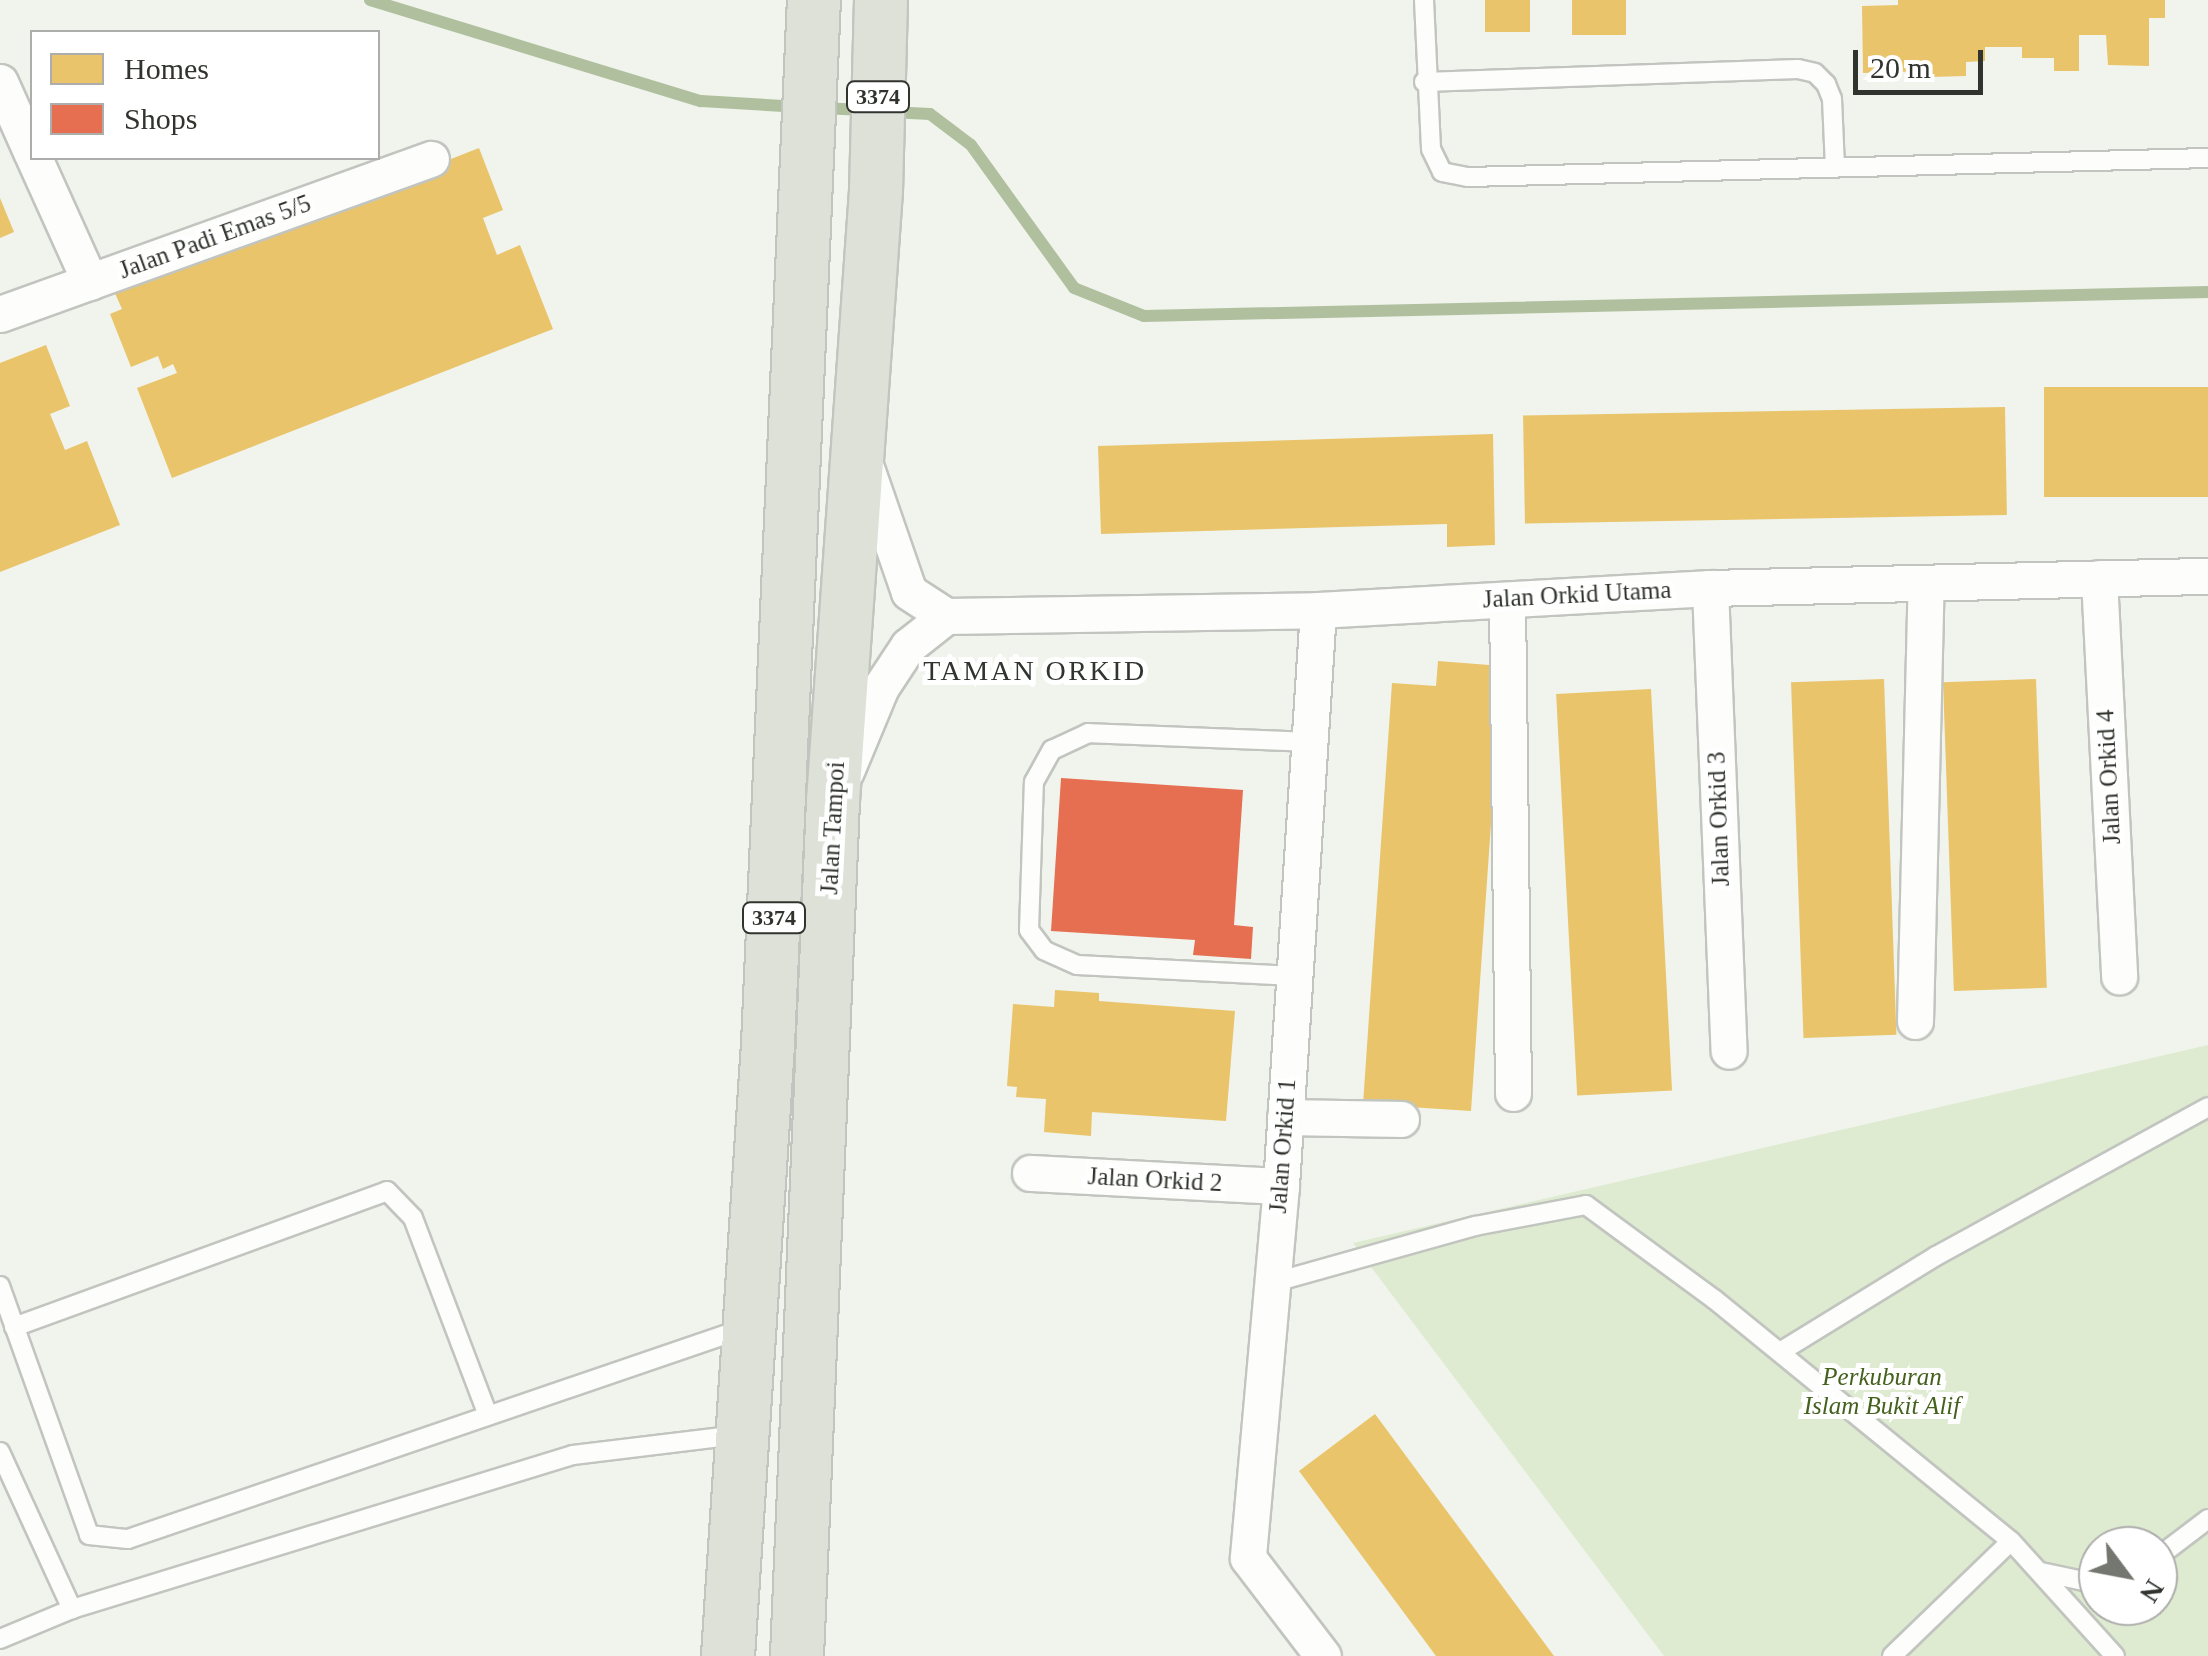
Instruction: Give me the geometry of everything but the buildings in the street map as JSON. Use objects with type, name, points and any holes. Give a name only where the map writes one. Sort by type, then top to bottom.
[{"type":"main road","name":"Jalan Tampoi","points":[[797,1656],[833,802],[876,191],[880,2]]},
{"type":"main road","name":"3374","points":[[728,1656],[768,1044],[814,7]]},
{"type":"street","points":[[0,82],[30,149]]},
{"type":"street","name":"Jalan Padi Emas 5/5","points":[[0,314],[431,159]]},
{"type":"street","points":[[35,160],[90,282]]},
{"type":"street","points":[[833,802],[881,687],[908,646],[946,616],[909,592],[856,436]]},
{"type":"street","name":"Jalan Orkid Utama","points":[[946,616],[1318,610],[1710,588],[2208,576]]},
{"type":"street","name":"Jalan Orkid 4","points":[[2100,578],[2118,976]]},
{"type":"street","points":[[1915,1021],[1926,582]]},
{"type":"street","name":"Jalan Orkid 3","points":[[1710,588],[1729,1051]]},
{"type":"street","points":[[1508,600],[1513,1093]]},
{"type":"street","name":"Jalan Orkid 1","points":[[1318,610],[1281,1186],[1248,1558],[1323,1656]]},
{"type":"street","points":[[1285,1117],[1401,1119]]},
{"type":"street","name":"Jalan Orkid 2","points":[[1030,1173],[1281,1186]]},
{"type":"lane","points":[[1424,0],[1424,82],[1431,148],[1442,172],[1468,177],[1575,178],[1834,166],[2208,158]]},
{"type":"lane","points":[[1424,82],[1798,69],[1815,73],[1826,84],[1832,100],[1834,166]]},
{"type":"lane","points":[[1294,976],[1077,965],[1044,950],[1030,930],[1034,782],[1052,750],[1088,733],[1310,742]]},
{"type":"lane","points":[[1780,1352],[1936,1256],[2208,1107]]},
{"type":"lane","points":[[14,1327],[387,1190],[413,1218],[488,1415]]},
{"type":"lane","points":[[1272,1283],[1474,1226],[1586,1205],[1780,1352],[2011,1541],[2116,1656]]},
{"type":"lane","points":[[0,1286],[90,1535],[128,1539],[750,1326]]},
{"type":"lane","points":[[0,1639],[72,1609],[573,1455],[744,1434]]},
{"type":"lane","points":[[0,1452],[72,1609]]},
{"type":"lane","points":[[2178,1542],[2208,1520]]},
{"type":"lane","points":[[1892,1656],[2011,1541]]},
{"type":"lane","points":[[2041,1572],[2078,1580]]},
{"type":"green space","name":"Perkuburan Islam Bukit Alif","points":[[2208,1045],[2208,1656],[1664,1656],[1353,1243]]},
{"type":"waterway","points":[[370,0],[701,101],[800,107]]},
{"type":"waterway","points":[[820,108],[865,110]]},
{"type":"waterway","points":[[890,112],[930,114],[971,145],[1074,288],[1144,316],[2208,292]]},
{"type":"district","name":"TAMAN ORKID","points":[[1035,671]]}]
